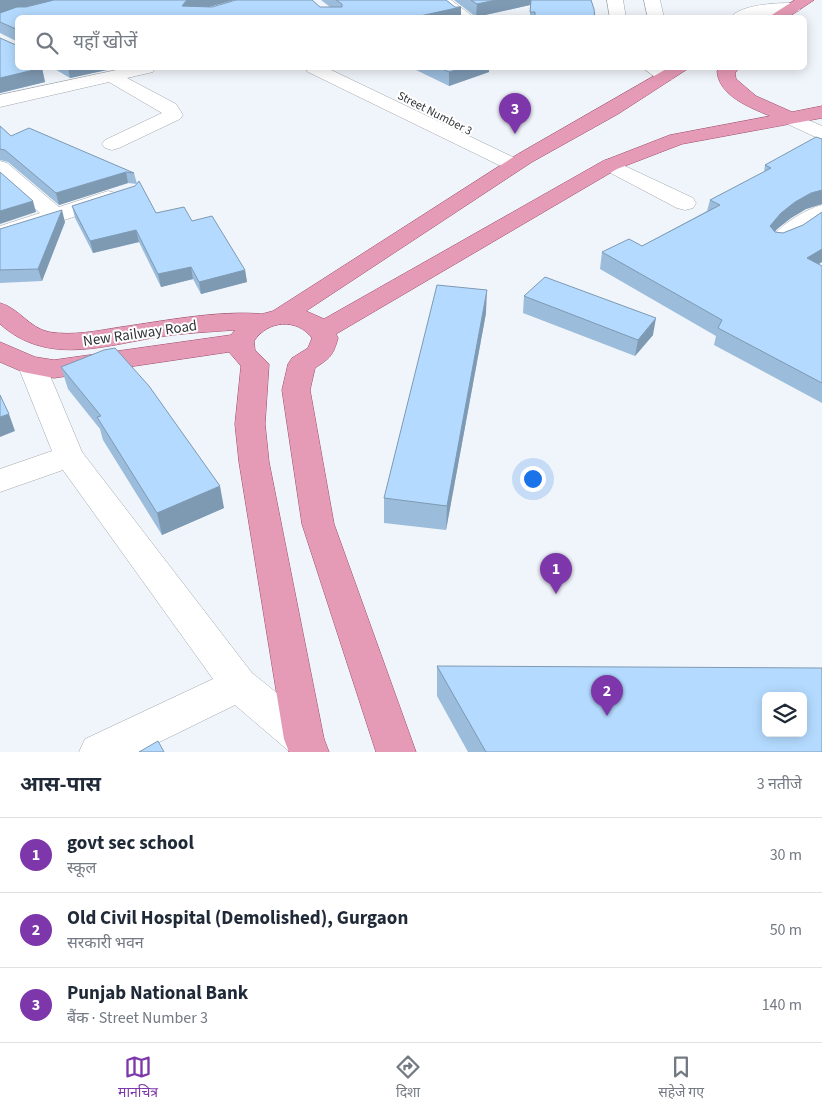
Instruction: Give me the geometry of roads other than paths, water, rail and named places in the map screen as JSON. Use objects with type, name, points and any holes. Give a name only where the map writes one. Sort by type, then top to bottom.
[{"type":"main road","points":[[306,746],[254,462],[250,424],[247,353],[243,334],[271,319],[519,162],[611,110],[666,70]]},
{"type":"main road","points":[[728,70],[726,71],[727,81],[744,96],[790,118]]},
{"type":"main road","points":[[396,752],[318,524],[296,390],[302,364],[312,359],[324,345],[322,331],[610,165],[677,139],[822,112]]},
{"type":"main road","name":"New Railway Road","points":[[0,312],[22,330],[40,339],[71,343],[187,325],[271,319],[306,319],[322,331]]},
{"type":"main road","name":"New Railway Road","points":[[0,350],[8,356],[32,366],[54,369],[247,353]]},
{"type":"street","points":[[440,0],[462,15]]},
{"type":"street","points":[[615,0],[618,15]]},
{"type":"street","points":[[652,0],[655,15]]},
{"type":"street","points":[[746,15],[758,10],[787,12]]},
{"type":"street","points":[[0,101],[139,70]]},
{"type":"street","points":[[318,70],[519,162]]},
{"type":"street","name":"Street Number 3","points":[[350,70],[519,162]]},
{"type":"street","points":[[46,72],[67,86]]},
{"type":"street","points":[[111,76],[169,108],[174,115],[112,144]]},
{"type":"street","points":[[790,118],[822,134]]},
{"type":"street","points":[[610,165],[685,203]]},
{"type":"street","points":[[0,168],[56,216]]},
{"type":"street","points":[[0,234],[129,191]]},
{"type":"street","points":[[780,242],[796,228],[822,212]]},
{"type":"street","points":[[32,366],[69,456],[239,685],[306,746]]},
{"type":"street","points":[[0,481],[69,456]]},
{"type":"street","points":[[98,752],[239,685]]},
{"type":"place","name":"Punjab National Bank","points":[[515,134]]},
{"type":"place","name":"govt sec school","points":[[556,594]]},
{"type":"place","name":"Old Civil Hospital (Demolished), Gurgaon","points":[[607,716]]}]
